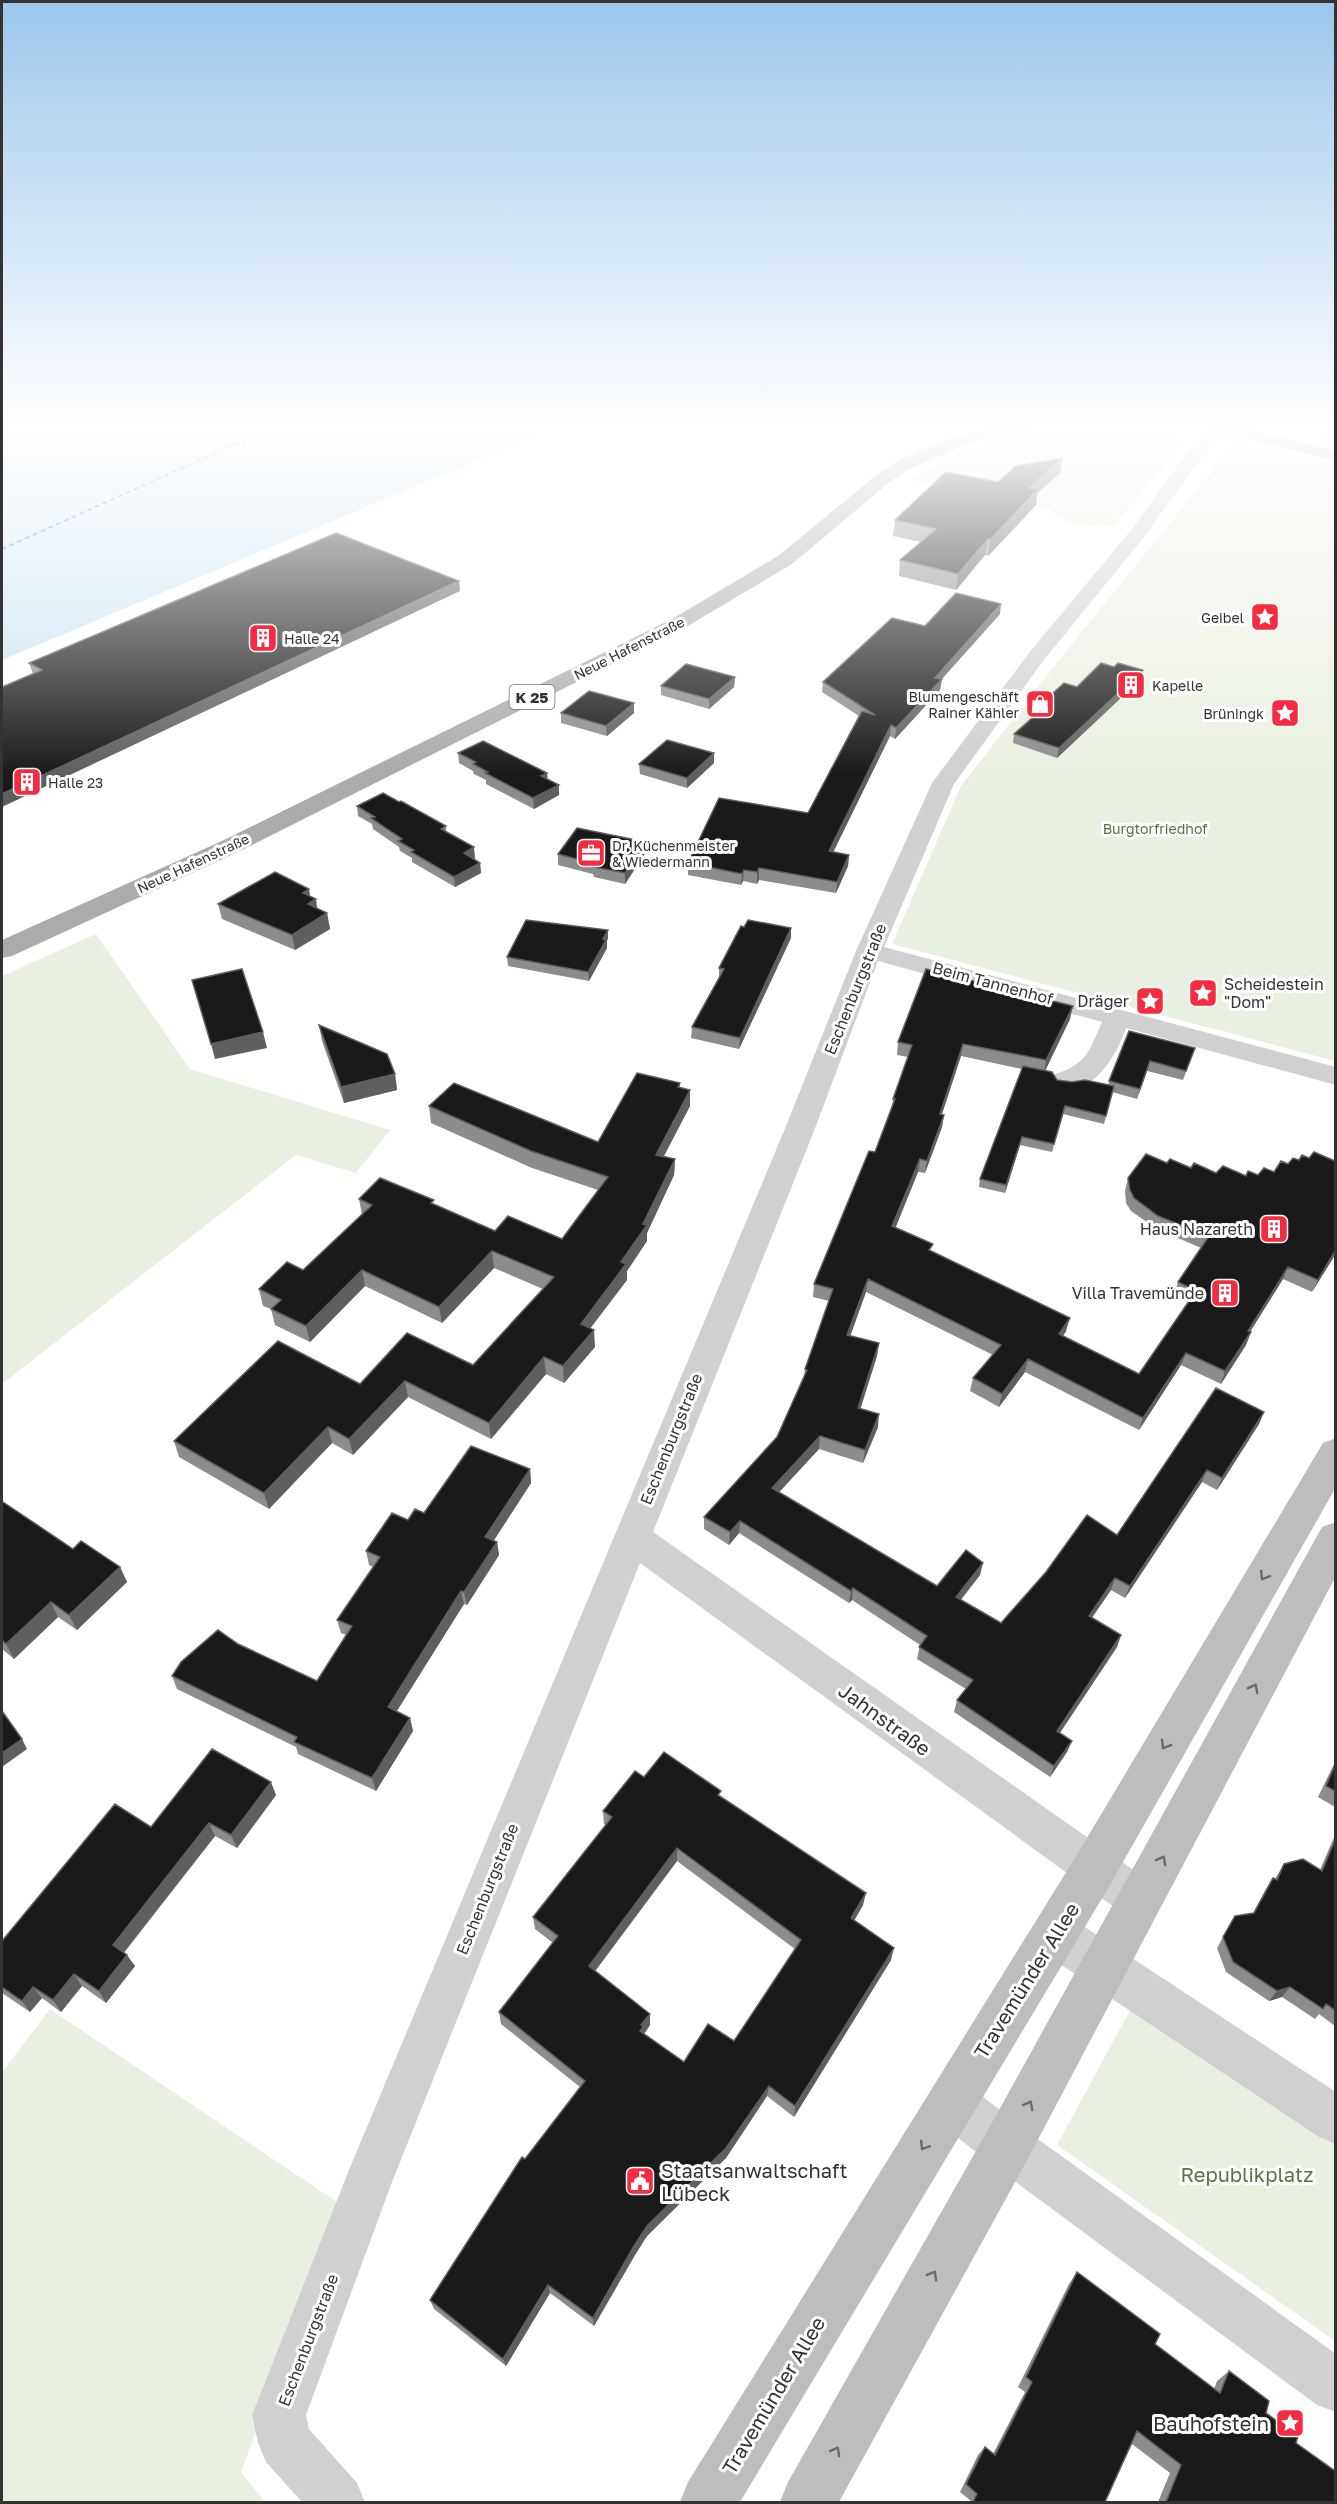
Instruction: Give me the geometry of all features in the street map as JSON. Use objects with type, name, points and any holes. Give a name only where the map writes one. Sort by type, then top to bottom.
[{"type":"main road","name":"Neue Hafenstraße","points":[[2,950],[222,850],[679,623],[785,560],[809,540]]},
{"type":"main road","name":"Travemünder Allee","points":[[807,2502],[1006,2146],[1140,1900],[1323,1542],[1335,1453]]},
{"type":"main road","name":"Travemünder Allee","points":[[708,2502],[1094,1869],[1323,1542]]},
{"type":"street","name":"Eschenburgstraße","points":[[338,2502],[285,2443],[279,2415],[373,2171],[794,1141],[869,951],[943,783],[1036,657],[1131,540]]},
{"type":"street","name":"Beim Tannenhof","points":[[869,951],[1335,1076]]},
{"type":"street","points":[[1066,1080],[1082,1076],[1093,1068],[1118,1016]]},
{"type":"street","name":"Jahnstraße","points":[[631,1536],[1140,1900]]},
{"type":"street","points":[[1055,1934],[1335,2120]]},
{"type":"street","points":[[951,2102],[1006,2146],[1335,2386]]},
{"type":"green space","name":"Burgtorfriedhof","points":[[1156,540],[1335,540],[1335,1061],[892,944],[961,786]]},
{"type":"green space","points":[[96,934],[190,1069],[390,1130],[356,1173],[296,1155],[2,1384],[2,976]]},
{"type":"green space","name":"Republikplatz","points":[[1136,1999],[1335,2132],[1335,2341],[1057,2145]]},
{"type":"green space","points":[[50,2009],[340,2204],[241,2472],[265,2502],[2,2502],[2,2072]]},
{"type":"water","points":[[2,540],[288,540],[2,660]]},
{"type":"building","points":[[320,540],[354,540],[459,581],[2,794],[2,687],[42,670],[29,663]]},
{"type":"building","points":[[923,540],[987,540],[958,574],[900,560]]},
{"type":"building","points":[[956,593],[1001,604],[935,678],[942,679],[896,728],[891,725],[829,851],[849,855],[837,882],[759,868],[757,872],[744,870],[742,874],[688,863],[719,798],[808,813],[862,711],[875,715],[823,682],[892,618],[925,626]]},
{"type":"building","points":[[1101,663],[1114,667],[1118,663],[1143,670],[1059,748],[1014,734],[1040,711],[1034,710],[1064,683],[1077,687]]},
{"type":"building","points":[[686,664],[735,677],[709,699],[661,686]]},
{"type":"building","points":[[589,691],[634,703],[606,726],[561,713]]},
{"type":"building","points":[[667,740],[714,753],[687,778],[639,764]]},
{"type":"building","points":[[483,741],[547,773],[541,776],[559,785],[533,798],[485,773],[488,772],[473,764],[476,762],[458,753]]},
{"type":"building","points":[[383,793],[446,826],[441,829],[474,847],[464,853],[480,863],[454,877],[411,852],[414,850],[398,841],[402,839],[357,806]]},
{"type":"building","points":[[577,828],[646,842],[625,873],[593,867],[595,864],[558,854]]},
{"type":"building","points":[[275,872],[309,889],[303,893],[316,899],[308,904],[327,913],[292,935],[218,904]]},
{"type":"building","points":[[526,920],[608,930],[603,939],[606,940],[588,972],[507,957]]},
{"type":"building","points":[[748,920],[791,928],[740,1038],[692,1027],[724,969],[719,968],[741,926],[744,927]]},
{"type":"building","points":[[242,969],[263,1032],[211,1044],[192,980]]},
{"type":"building","points":[[926,969],[1073,1006],[1046,1060],[963,1044],[940,1114],[944,1115],[927,1161],[920,1159],[892,1226],[933,1244],[929,1250],[1070,1318],[1059,1334],[1139,1374],[1196,1291],[1178,1282],[1209,1236],[1158,1216],[1134,1198],[1128,1178],[1146,1154],[1167,1163],[1170,1159],[1191,1168],[1194,1163],[1216,1173],[1223,1166],[1246,1176],[1248,1171],[1258,1175],[1264,1168],[1274,1172],[1281,1161],[1288,1164],[1293,1158],[1299,1160],[1302,1155],[1309,1158],[1314,1152],[1335,1161],[1335,1251],[1318,1280],[1288,1267],[1248,1331],[1251,1332],[1225,1371],[1186,1353],[1143,1418],[1028,1359],[1002,1394],[973,1378],[1001,1345],[868,1279],[847,1335],[879,1343],[858,1408],[879,1414],[865,1450],[820,1436],[772,1488],[937,1586],[966,1550],[983,1563],[956,1597],[1001,1623],[1046,1572],[1087,1515],[1117,1535],[1216,1388],[1264,1412],[1222,1478],[1207,1470],[1130,1586],[1115,1578],[1089,1616],[1121,1635],[1057,1731],[1072,1741],[1054,1766],[957,1700],[973,1680],[919,1647],[927,1636],[853,1588],[851,1591],[740,1521],[730,1532],[704,1517],[777,1437],[807,1370],[805,1369],[833,1289],[814,1284],[869,1151],[875,1152],[895,1099],[893,1099],[912,1045],[898,1042]]},
{"type":"building","points":[[319,1025],[387,1054],[395,1074],[341,1087]]},
{"type":"building","points":[[1129,1031],[1195,1048],[1186,1071],[1150,1061],[1140,1089],[1109,1081]]},
{"type":"building","points":[[1023,1066],[1052,1072],[1057,1080],[1072,1082],[1085,1080],[1114,1086],[1106,1116],[1065,1106],[1054,1144],[1022,1137],[1006,1185],[980,1179]]},
{"type":"building","points":[[637,1073],[680,1083],[678,1087],[690,1090],[656,1155],[675,1159],[643,1224],[647,1225],[621,1262],[626,1264],[581,1324],[594,1330],[563,1366],[544,1357],[489,1423],[405,1381],[349,1439],[328,1427],[264,1493],[174,1441],[278,1341],[360,1384],[407,1333],[473,1365],[554,1277],[492,1251],[439,1307],[362,1270],[306,1326],[271,1309],[281,1300],[259,1289],[287,1262],[303,1270],[372,1205],[359,1199],[380,1178],[434,1200],[431,1203],[495,1231],[508,1216],[562,1239],[608,1177],[531,1151],[429,1106],[454,1083],[598,1142]]},
{"type":"building","points":[[471,1446],[530,1469],[485,1537],[497,1542],[464,1592],[461,1591],[388,1707],[410,1718],[372,1778],[294,1742],[297,1737],[172,1676],[181,1662],[218,1630],[238,1644],[317,1681],[352,1626],[337,1620],[380,1557],[366,1551],[392,1513],[408,1520],[415,1509],[424,1513]]},
{"type":"building","points":[[3,1502],[73,1549],[81,1541],[120,1567],[69,1615],[51,1602],[6,1644],[2,1640]]},
{"type":"building","points":[[2,1711],[22,1739],[2,1753]]},
{"type":"building","points":[[212,1749],[271,1782],[231,1835],[209,1823],[113,1945],[127,1955],[99,1991],[74,1974],[53,2000],[33,1987],[22,2001],[2,1987],[2,1941],[115,1804],[151,1827]]},
{"type":"building","points":[[664,1752],[721,1791],[718,1795],[866,1893],[851,1918],[894,1948],[795,2106],[769,2086],[726,2148],[647,2226],[593,2318],[548,2285],[503,2359],[430,2300],[522,2157],[525,2159],[585,2081],[499,2012],[558,1936],[533,1917],[612,1817],[603,1811],[635,1771],[644,1777]],"holes":[[[677,1848],[801,1940],[734,2041],[708,2024],[684,2062],[640,2031],[643,2027],[641,2025],[650,2014],[589,1966]]]},
{"type":"building","points":[[1335,1765],[1335,1791],[1326,1786]]},
{"type":"building","points":[[1335,1840],[1335,2010],[1326,2004],[1323,2009],[1290,1987],[1277,1991],[1233,1962],[1223,1937],[1235,1916],[1254,1913],[1273,1878],[1277,1880],[1284,1864],[1303,1859],[1322,1871]]},
{"type":"building","points":[[1077,2272],[1160,2334],[1155,2344],[1220,2393],[1229,2371],[1269,2401],[1266,2413],[1298,2436],[1296,2443],[1335,2471],[1335,2502],[1166,2502],[1181,2465],[1137,2431],[1105,2502],[973,2502],[977,2494],[966,2484],[985,2447],[995,2455],[1032,2382],[1026,2377]]},
{"type":"ferry route","points":[[2,549],[22,540]]},
{"type":"place","name":"Geibel","points":[[1265,617]]},
{"type":"place","name":"Halle 24","points":[[263,638]]},
{"type":"place","name":"Kapelle","points":[[1131,685]]},
{"type":"place","name":"Blumengeschäft Rainer Kähler","points":[[1040,704]]},
{"type":"place","name":"Brüningk","points":[[1285,713]]},
{"type":"place","name":"Halle 23","points":[[27,782]]},
{"type":"place","name":"Dr. Küchenmeister & Wiedermann","points":[[591,853]]},
{"type":"place","name":"Scheidestein \"Dom\"","points":[[1203,993]]},
{"type":"place","name":"Dräger","points":[[1150,1001]]},
{"type":"place","name":"Haus Nazareth","points":[[1274,1229]]},
{"type":"place","name":"Villa Travemünde","points":[[1225,1293]]},
{"type":"place","name":"Staatsanwaltschaft Lübeck","points":[[640,2181]]},
{"type":"place","name":"Bauhofstein","points":[[1290,2423]]}]
